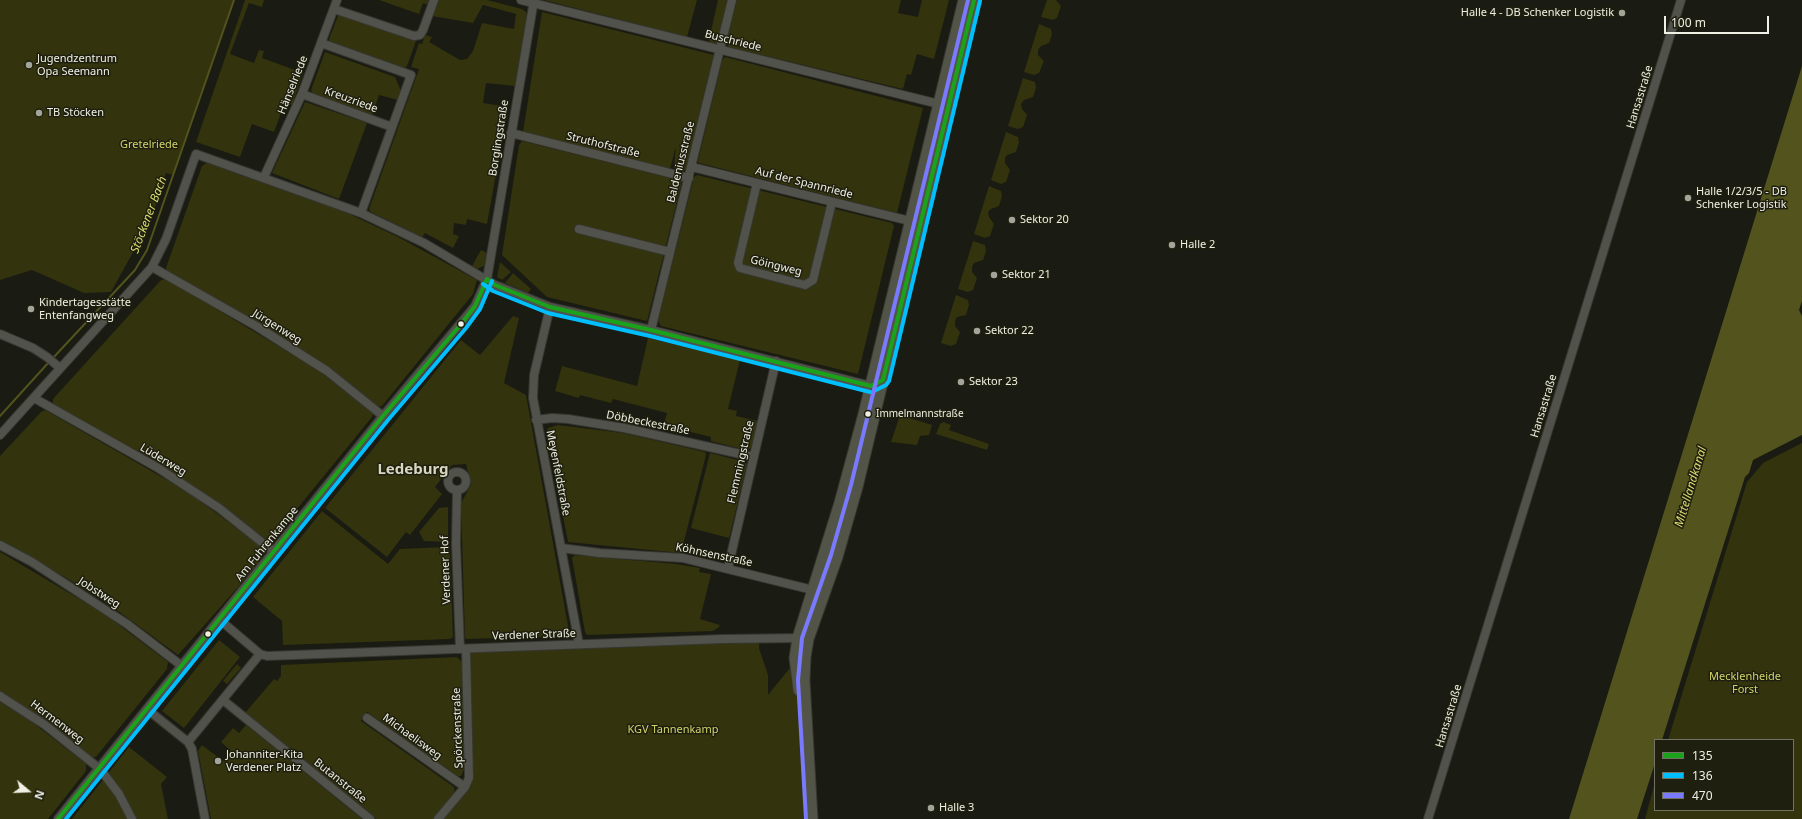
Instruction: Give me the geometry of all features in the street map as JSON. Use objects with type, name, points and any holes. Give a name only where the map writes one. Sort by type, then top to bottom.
[{"type":"main road","points":[[812,819],[806,736],[795,668],[813,590],[849,470],[871,386],[964,0]]},
{"type":"main road","points":[[803,638],[837,558],[857,487],[974,0]]},
{"type":"main road","points":[[871,386],[883,380]]},
{"type":"main road","points":[[849,470],[857,487]]},
{"type":"street","name":"Hänselriede","points":[[264,177],[302,94],[337,0]]},
{"type":"street","points":[[334,9],[414,36],[420,35],[423,30],[434,0]]},
{"type":"street","name":"Buschriede","points":[[521,0],[534,1],[720,50],[939,104]]},
{"type":"street","name":"Baldeniusstraße","points":[[651,330],[732,0]]},
{"type":"street","name":"Hansastraße","points":[[1428,819],[1681,0]]},
{"type":"street","name":"Borglingstraße","points":[[487,279],[534,1]]},
{"type":"street","points":[[321,43],[411,75],[361,213]]},
{"type":"street","name":"Kreuzriede","points":[[302,94],[392,127]]},
{"type":"street","name":"Struthofstraße","points":[[511,133],[689,178]]},
{"type":"street","points":[[0,436],[59,367],[152,267],[166,239],[196,154],[264,177],[361,213],[424,243],[494,284],[550,306],[776,361],[871,386]]},
{"type":"street","name":"Auf der Spannriede","points":[[692,167],[910,221]]},
{"type":"street","name":"Göingweg","points":[[757,183],[738,263],[740,268],[798,283],[808,284],[813,280],[832,202]]},
{"type":"street","points":[[579,229],[670,252]]},
{"type":"street","name":"Jürgenweg","points":[[152,267],[256,326],[327,371],[383,416]]},
{"type":"street","name":"Am Fuhrenkampe","points":[[58,819],[148,710],[383,416],[475,306],[487,279]]},
{"type":"street","name":"Meyenfeldstraße","points":[[550,306],[532,386],[536,420],[579,644]]},
{"type":"street","points":[[0,334],[33,348],[49,358],[59,367]]},
{"type":"street","name":"Flemmingstraße","points":[[728,568],[776,361]]},
{"type":"street","name":"Lüderweg","points":[[34,398],[170,476],[219,508],[274,552]]},
{"type":"street","name":"Döbbeckestraße","points":[[536,420],[552,418],[564,419],[624,428],[754,457]]},
{"type":"street","name":"Verdener Hof","points":[[457,491],[456,544],[463,649]]},
{"type":"street","name":"Jobstweg","points":[[0,545],[32,562],[128,624],[182,666]]},
{"type":"street","name":"Köhnsenstraße","points":[[561,548],[682,558],[728,568],[813,590]]},
{"type":"street","points":[[188,742],[260,654],[220,620]]},
{"type":"street","name":"Verdener Straße","points":[[260,654],[266,656],[579,644],[803,638]]},
{"type":"street","name":"Spörckenstraße","points":[[438,819],[465,787],[470,770],[463,649]]},
{"type":"street","name":"Hermenweg","points":[[0,696],[44,725],[100,769],[119,794],[132,819]]},
{"type":"street","name":"Butanstraße","points":[[223,700],[370,819]]},
{"type":"street","points":[[148,710],[188,742],[192,749],[205,819]]},
{"type":"street","name":"Michaelisweg","points":[[367,718],[465,787]]},
{"type":"green space","name":"Gretelriede","points":[[0,0],[234,0],[173,175],[166,173],[151,220],[111,292],[84,293],[32,270],[0,280]]},
{"type":"green space","points":[[245,0],[264,0],[262,7],[249,3],[230,54],[254,63],[259,50],[264,51],[262,58],[303,73],[292,105],[285,102],[274,132],[252,124],[240,157],[196,142]]},
{"type":"green space","points":[[379,0],[430,0],[429,5],[423,3],[419,14]]},
{"type":"green space","points":[[438,0],[487,0],[522,9],[526,12],[527,17],[515,86],[486,83],[483,103],[508,107],[487,224],[467,219],[466,225],[454,223],[453,234],[459,236],[453,248],[425,233],[422,237],[371,212],[369,209],[419,69],[411,67],[419,43],[422,44],[425,35],[432,37],[429,42],[460,60],[467,59],[473,51],[482,23],[514,29],[516,14],[483,5],[473,23],[432,16]]},
{"type":"green space","points":[[544,0],[697,0],[687,37]]},
{"type":"green space","points":[[718,0],[730,0],[720,41],[717,44],[710,43],[709,40]]},
{"type":"green space","points":[[737,0],[901,0],[898,13],[918,17],[922,0],[949,0],[934,59],[917,54],[911,75],[907,74],[903,89],[729,47],[726,43]]},
{"type":"green space","points":[[1047,0],[1056,0],[1061,6],[1057,18],[1053,20],[1041,17]]},
{"type":"green space","points":[[542,12],[715,56],[686,169],[683,171],[674,168],[676,146],[670,169],[523,132]]},
{"type":"green space","points":[[340,14],[416,41],[407,66],[404,69],[330,44],[329,39]]},
{"type":"green space","points":[[1039,24],[1051,29],[1052,34],[1049,43],[1041,46],[1038,50],[1038,55],[1044,61],[1039,73],[1034,75],[1024,72]]},
{"type":"green space","points":[[325,52],[395,77],[401,91],[398,100],[379,95],[372,116],[313,95],[311,90]]},
{"type":"green space","points":[[725,57],[923,108],[897,213],[699,163],[698,161],[722,61]]},
{"type":"green space","points":[[1023,78],[1035,82],[1036,88],[1033,97],[1024,100],[1021,104],[1022,109],[1027,115],[1023,127],[1018,129],[1008,126]]},
{"type":"green space","points":[[305,102],[367,123],[339,199],[272,173]]},
{"type":"green space","points":[[1006,132],[1018,137],[1019,142],[1016,152],[1007,155],[1005,158],[1005,163],[1010,170],[1006,182],[1001,184],[991,180]]},
{"type":"green space","points":[[522,141],[682,181],[647,321],[547,297],[502,255],[519,145]]},
{"type":"green space","points":[[207,163],[345,212],[398,237],[477,280],[473,294],[382,406],[377,407],[167,272],[166,268],[202,166]]},
{"type":"green space","points":[[697,175],[892,223],[894,226],[858,374],[661,326],[658,321],[694,177]]},
{"type":"green space","points":[[989,186],[1001,191],[1002,196],[999,206],[988,212],[989,217],[994,224],[990,236],[985,238],[974,234]]},
{"type":"green space","points":[[973,241],[985,245],[986,251],[983,260],[974,263],[972,267],[972,272],[977,278],[973,290],[968,292],[958,289]]},
{"type":"green space","points":[[481,250],[487,253],[484,266],[477,269],[472,266]]},
{"type":"green space","points":[[500,262],[511,272],[502,280],[497,277]]},
{"type":"green space","points":[[513,273],[531,289],[528,293],[505,283]]},
{"type":"green space","points":[[166,279],[315,368],[373,414],[270,542],[175,475],[53,404],[53,399],[161,280]]},
{"type":"green space","points":[[956,295],[968,300],[969,305],[966,315],[957,317],[955,321],[955,326],[960,332],[956,344],[951,346],[941,343]]},
{"type":"green space","points":[[513,316],[519,318],[504,383],[526,395],[569,631],[565,636],[466,639],[461,503],[471,485],[466,464],[452,465],[435,487],[442,494],[410,535],[406,532],[387,557],[325,508],[461,340],[480,355]]},
{"type":"green space","points":[[648,338],[740,360],[728,409],[737,411],[736,416],[758,421],[751,448],[746,450],[711,441],[711,437],[667,426],[664,423],[667,413],[613,399],[611,403],[580,395],[579,398],[555,391],[562,366],[637,386]]},
{"type":"green space","points":[[45,410],[188,492],[263,548],[262,560],[178,655],[114,608],[60,574],[0,540],[0,456],[41,412]]},
{"type":"green space","points":[[900,415],[932,425],[929,435],[920,436],[917,445],[891,442]]},
{"type":"green space","points":[[943,422],[951,425],[949,430],[989,444],[987,450],[936,434],[940,424]]},
{"type":"green space","points":[[558,425],[623,433],[705,452],[706,455],[681,553],[568,542],[547,432],[548,428]]},
{"type":"green space","name":"Mecklenheide Forst","points":[[1802,443],[1802,819],[1645,819],[1654,786],[1654,811],[1794,811],[1794,739],[1668,739],[1747,482],[1763,463]]},
{"type":"green space","points":[[710,453],[745,462],[747,464],[729,538],[691,528]]},
{"type":"green space","points":[[448,507],[448,542],[424,541],[419,532],[439,508]]},
{"type":"green space","points":[[322,511],[388,564],[400,549],[446,547],[450,552],[453,637],[450,639],[283,645],[282,621],[253,597]]},
{"type":"green space","points":[[0,552],[103,613],[168,662],[167,669],[96,757],[91,757],[0,691]]},
{"type":"green space","points":[[575,555],[676,564],[700,568],[699,572],[711,574],[700,619],[720,625],[713,631],[587,635],[585,632],[572,558]]},
{"type":"green space","name":"KGV Tannenkamp","points":[[759,639],[759,648],[768,675],[768,695],[789,669],[795,668],[806,736],[812,819],[438,819],[469,778],[466,649]]},
{"type":"green space","points":[[219,640],[240,657],[184,728],[162,711]]},
{"type":"green space","points":[[457,657],[463,663],[465,767],[461,776],[457,776],[367,712],[361,721],[454,787],[455,794],[434,819],[376,819],[245,713],[274,679],[277,681],[281,676],[281,665]]},
{"type":"green space","points":[[237,664],[241,668],[227,684],[223,681]]},
{"type":"green space","points":[[0,702],[28,719],[86,764],[86,771],[48,819],[0,819]]},
{"type":"green space","points":[[246,725],[362,819],[211,819],[198,751],[202,745],[223,761],[231,751],[221,742],[233,728],[239,733]]},
{"type":"green space","points":[[129,747],[167,777],[161,784],[168,819],[72,819]]},
{"type":"water","name":"Mittellandkanal","points":[[1802,66],[1802,301],[1799,310],[1802,316],[1802,435],[1753,460],[1749,473],[1745,477],[1662,739],[1654,739],[1654,766],[1637,819],[1569,819]]},
{"type":"waterway","name":"Stöckener Bach","points":[[52,359],[135,270],[147,250],[234,0]]},
{"type":"waterway","name":"Stöckener Bach","points":[[0,416],[49,362]]},
{"type":"transit line","name":"470","points":[[806,819],[798,680],[802,638],[831,555],[851,485],[968,0]]},
{"type":"transit line","name":"135","points":[[871,386],[883,380],[974,0]]},
{"type":"transit line","name":"136","points":[[874,391],[886,385],[889,381],[980,1]]},
{"type":"transit line","name":"135","points":[[487,279],[495,285],[550,307],[651,330],[871,386]]},
{"type":"transit line","name":"135","points":[[58,819],[383,416],[461,324],[475,306],[487,279]]},
{"type":"transit line","name":"136","points":[[66,819],[388,420],[466,328],[480,309],[492,281]]},
{"type":"transit line","name":"136","points":[[483,284],[493,291],[548,313],[650,336],[870,392]]},
{"type":"place","name":"Halle 4 - DB Schenker Logistik","points":[[1622,13]]},
{"type":"place","name":"Jugendzentrum Opa Seemann","points":[[29,65]]},
{"type":"place","name":"TB Stöcken","points":[[39,113]]},
{"type":"place","name":"Halle 1/2/3/5 - DB Schenker Logistik","points":[[1688,198]]},
{"type":"place","name":"Sektor 20","points":[[1012,220]]},
{"type":"place","name":"Halle 2","points":[[1172,245]]},
{"type":"place","name":"Sektor 21","points":[[994,275]]},
{"type":"place","name":"Kindertagesstätte Entenfangweg","points":[[31,309]]},
{"type":"place","name":"Sektor 22","points":[[977,331]]},
{"type":"place","name":"Sektor 23","points":[[961,382]]},
{"type":"place","name":"Immelmannstraße","points":[[868,414]]},
{"type":"place","name":"Johanniter-Kita Verdener Platz","points":[[218,761]]},
{"type":"place","name":"Halle 3","points":[[931,808]]},
{"type":"district","name":"Ledeburg","points":[[413,470]]}]
